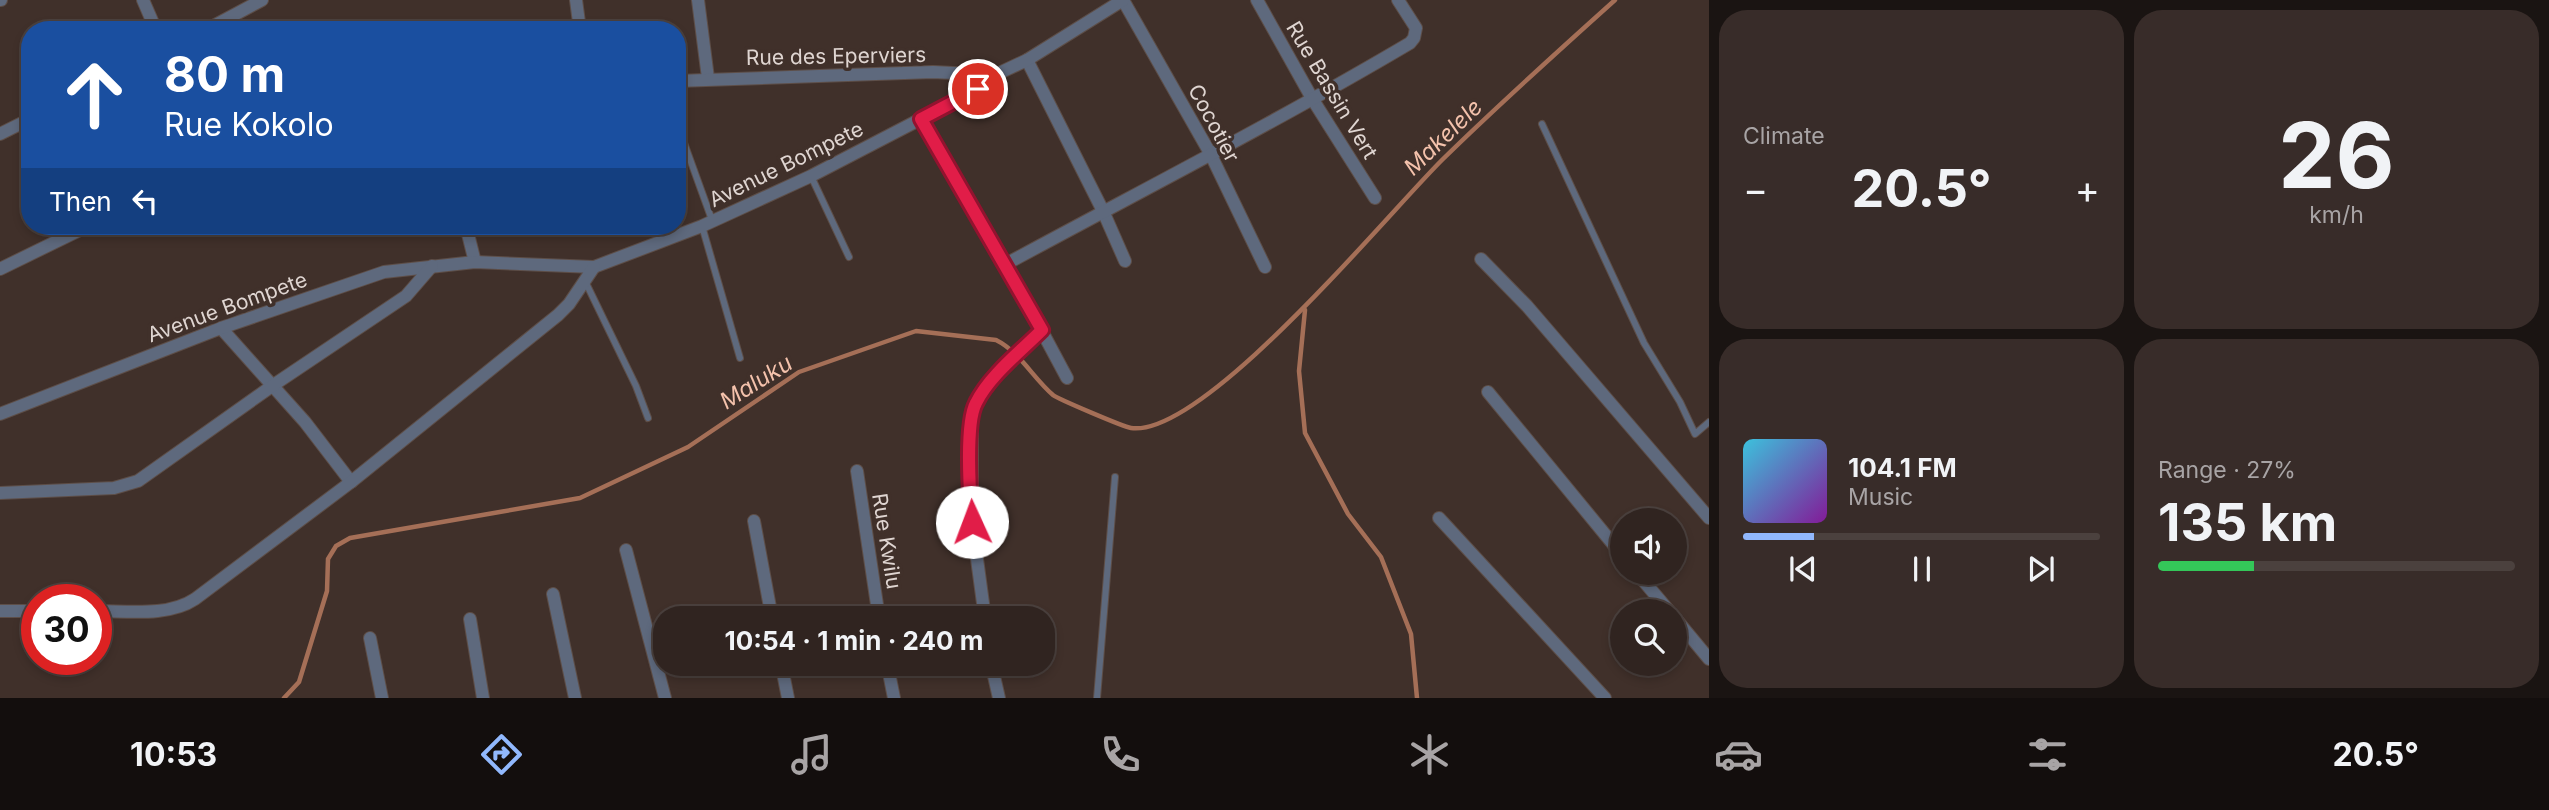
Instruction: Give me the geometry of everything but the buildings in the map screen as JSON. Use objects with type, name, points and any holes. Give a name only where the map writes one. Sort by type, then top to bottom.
[{"type":"street","points":[[143,0],[152,21]]},
{"type":"street","points":[[223,21],[262,0]]},
{"type":"street","points":[[576,0],[579,21]]},
{"type":"street","points":[[698,0],[709,78]]},
{"type":"street","name":"Avenue Bompete","points":[[686,232],[811,176],[978,89],[995,75],[1027,60],[1123,0]]},
{"type":"street","name":"Cocotier","points":[[1123,0],[1210,153],[1265,267]]},
{"type":"street","name":"Rue Bassin Vert","points":[[1257,0],[1313,100],[1375,198]]},
{"type":"street","points":[[1006,264],[1313,100],[1414,38],[1416,28],[1398,0]]},
{"type":"street","points":[[1027,60],[1103,211],[1125,261]]},
{"type":"street","name":"Rue des Eperviers","points":[[686,80],[933,72],[995,75]]},
{"type":"street","points":[[921,119],[1006,264],[1067,378]]},
{"type":"street","points":[[0,134],[21,124]]},
{"type":"street","points":[[0,269],[70,235]]},
{"type":"street","points":[[468,235],[475,262]]},
{"type":"street","name":"Avenue Bompete","points":[[0,414],[221,328],[384,272],[475,262],[594,267],[678,235]]},
{"type":"street","points":[[1481,259],[1527,306],[1709,518]]},
{"type":"street","points":[[0,493],[124,486],[138,481],[406,296],[432,266]]},
{"type":"street","points":[[112,611],[168,610],[184,606],[351,482],[558,315],[569,304],[594,267]]},
{"type":"street","points":[[221,328],[304,422],[351,482]]},
{"type":"street","points":[[983,606],[972,522],[971,422],[975,403],[1014,356],[1042,330]]},
{"type":"street","points":[[1488,391],[1610,540]]},
{"type":"street","name":"Rue Kwilu","points":[[857,471],[877,606]]},
{"type":"street","points":[[1439,518],[1605,698]]},
{"type":"street","points":[[754,521],[770,606]]},
{"type":"street","points":[[626,550],[665,698]]},
{"type":"street","points":[[1647,585],[1659,599]]},
{"type":"street","points":[[553,594],[575,698]]},
{"type":"street","points":[[0,611],[21,611]]},
{"type":"street","points":[[470,619],[483,698]]},
{"type":"street","points":[[1687,632],[1709,659]]},
{"type":"street","points":[[370,638],[382,698]]},
{"type":"street","points":[[784,676],[788,698]]},
{"type":"street","points":[[890,676],[894,698]]},
{"type":"street","points":[[994,676],[999,698]]},
{"type":"lane","points":[[1542,124],[1644,343],[1680,402],[1695,434],[1709,422]]},
{"type":"lane","points":[[686,150],[740,358]]},
{"type":"lane","points":[[811,176],[849,257]]},
{"type":"lane","points":[[585,281],[636,386],[648,418]]},
{"type":"lane","points":[[1097,698],[1115,477]]},
{"type":"waterway","name":"Maluku","points":[[284,698],[299,682],[327,591],[328,559],[336,546],[350,538],[580,498],[688,447],[799,372],[916,331],[996,340],[1012,351],[1058,398],[1131,428],[1163,421],[1203,398],[1248,361],[1340,270],[1443,159],[1615,0]]},
{"type":"waterway","points":[[1305,310],[1299,371],[1305,433],[1348,514],[1381,557],[1411,634],[1417,698]]},
{"type":"route","points":[[972,522],[971,422],[975,403],[1010,361],[1042,330],[921,119],[978,89]]},
{"type":"water label","name":"Makelele","points":[[1443,137]]}]
